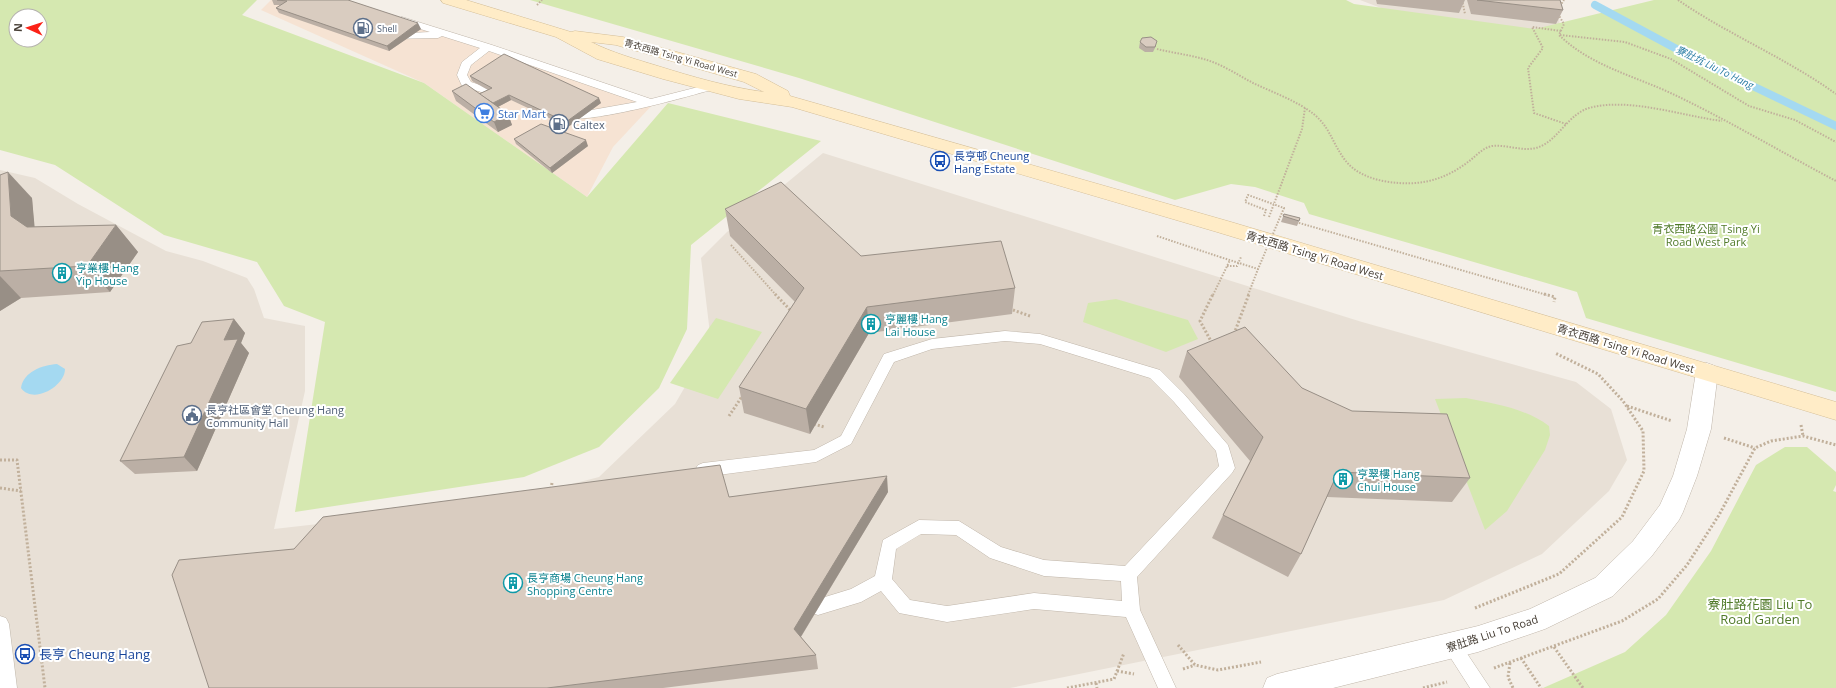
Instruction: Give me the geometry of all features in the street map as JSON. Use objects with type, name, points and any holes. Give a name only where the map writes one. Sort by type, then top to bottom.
[{"type":"main road","name":"青衣西路 Tsing Yi Road West","points":[[449,0],[562,34],[603,55],[710,87],[739,94],[794,102],[1224,227],[1836,411]]},
{"type":"main road","name":"青衣西路 Tsing Yi Road West","points":[[562,34],[617,40],[750,78],[794,102]]},
{"type":"street","name":"寮肚路 Liu To Road","points":[[1277,688],[1452,646],[1535,620],[1604,587],[1642,549],[1670,512],[1685,476],[1699,430],[1707,372]]},
{"type":"lane","points":[[395,17],[651,103]]},
{"type":"lane","points":[[379,36],[386,38],[444,34]]},
{"type":"lane","points":[[488,47],[466,64],[462,75],[466,84],[511,98]]},
{"type":"lane","points":[[556,112],[586,115],[651,103],[710,87]]},
{"type":"lane","points":[[685,472],[816,456],[846,440],[888,358],[939,344],[1005,336],[1040,339],[1155,374],[1179,398],[1223,449],[1226,468],[1129,574],[1131,610],[1167,688]]},
{"type":"lane","points":[[1129,574],[1044,568],[996,553],[959,528],[919,527],[889,546],[883,581],[905,607],[947,614],[992,606],[1034,601],[1131,610]]},
{"type":"lane","points":[[818,607],[855,596],[883,581]]},
{"type":"lane","points":[[0,624],[8,688]]},
{"type":"lane","points":[[1452,646],[1480,688]]},
{"type":"path","points":[[536,5],[542,0]]},
{"type":"path","points":[[1462,0],[1465,14]]},
{"type":"path","points":[[1559,35],[1564,24],[1556,11],[1564,0]]},
{"type":"path","points":[[1678,0],[1715,25],[1793,65],[1836,94]]},
{"type":"path","points":[[1561,30],[1532,27],[1543,48],[1528,68],[1534,113],[1566,124]]},
{"type":"path","points":[[1559,35],[1566,43],[1601,64],[1676,96],[1836,181]]},
{"type":"path","points":[[1559,35],[1625,42],[1671,59],[1749,106],[1795,120],[1836,142]]},
{"type":"path","points":[[1157,49],[1207,60],[1305,108],[1318,118],[1332,136],[1340,155],[1357,171],[1377,179],[1396,182],[1420,183],[1441,178],[1472,160],[1487,147],[1502,147],[1520,150],[1538,148],[1552,139],[1566,124],[1588,109],[1613,105],[1666,111],[1722,121]]},
{"type":"path","points":[[1271,209],[1302,129],[1305,108]]},
{"type":"path","points":[[1231,339],[1237,327],[1258,269],[1284,208],[1248,196],[1245,202],[1266,210]]},
{"type":"path","points":[[1280,217],[1288,219]]},
{"type":"path","points":[[1296,222],[1555,297]]},
{"type":"path","points":[[1157,236],[1258,269]]},
{"type":"path","points":[[731,245],[795,315]]},
{"type":"path","points":[[1227,266],[1237,266],[1241,257]]},
{"type":"path","points":[[1219,343],[1213,346],[1200,321],[1230,260]]},
{"type":"path","points":[[1013,310],[1035,318]]},
{"type":"path","points":[[1467,612],[1559,574],[1622,517],[1644,471],[1643,432],[1623,401],[1598,374],[1549,351]]},
{"type":"path","points":[[729,416],[744,393]]},
{"type":"path","points":[[1803,436],[1836,445]]},
{"type":"path","points":[[0,460],[17,460],[45,688]]},
{"type":"path","points":[[550,497],[552,483]]},
{"type":"path","points":[[0,488],[20,491]]},
{"type":"path","points":[[1178,645],[1195,665],[1218,670],[1264,662]]},
{"type":"path","points":[[1554,647],[1583,688]]},
{"type":"path","points":[[1067,688],[1114,679],[1124,653]]},
{"type":"path","points":[[1521,658],[1541,688]]},
{"type":"path","points":[[1510,663],[1508,677],[1513,688]]},
{"type":"path","points":[[1096,683],[1097,688]]},
{"type":"shaded area","name":"Caltex","points":[[271,0],[338,0],[655,102],[613,147],[587,197],[424,83],[261,10]]},
{"type":"shaded area","points":[[1360,0],[1557,0],[1560,26],[1549,33],[1397,14]]},
{"type":"shaded area","name":"長亨邨 Cheung Hang Estate","points":[[823,153],[1362,322],[1576,382],[1611,409],[1627,460],[1609,491],[1542,554],[1444,600],[1010,688],[0,688],[0,170],[35,178],[78,204],[166,251],[203,261],[247,278],[254,289],[264,318],[305,326],[305,391],[274,529],[494,504],[599,477],[675,404],[711,342],[701,258],[727,232]]},
{"type":"green space","points":[[0,0],[257,0],[242,15],[424,83],[587,197],[668,103],[821,141],[691,245],[687,329],[659,388],[599,447],[524,477],[295,512],[325,322],[284,306],[257,262],[164,235],[55,165],[0,150]]},
{"type":"green space","name":"青衣西路公園 Tsing Yi Road West Park","points":[[530,0],[1346,0],[1354,4],[1535,29],[1654,0],[1836,0],[1836,392],[1586,318],[1577,292],[1309,214],[1304,203],[1255,187],[1231,184],[1175,200],[799,78]]},
{"type":"green space","points":[[1116,299],[1188,320],[1198,339],[1166,352],[1083,322],[1088,303]]},
{"type":"green space","points":[[716,318],[762,332],[718,399],[670,383]]},
{"type":"green space","points":[[1466,398],[1520,411],[1549,426],[1550,435],[1545,450],[1507,511],[1485,530],[1435,399]]},
{"type":"green space","name":"寮肚路花園 Liu To Road Garden","points":[[1785,447],[1807,447],[1836,472],[1836,485],[1833,491],[1836,492],[1836,688],[1543,688],[1625,652],[1666,615],[1711,551],[1756,465]]},
{"type":"water","points":[[57,364],[65,369],[64,375],[60,382],[48,391],[33,395],[26,393],[21,388],[25,378],[34,370]]},
{"type":"building","points":[[277,0],[348,0],[418,23],[387,46],[276,8],[287,1]]},
{"type":"building","points":[[1477,0],[1560,0],[1563,10]]},
{"type":"building","points":[[1151,37],[1157,41],[1155,47],[1146,47],[1140,42],[1142,38]]},
{"type":"building","points":[[504,54],[599,98],[566,122],[509,95],[493,103],[479,94],[492,88],[470,76]]},
{"type":"building","points":[[466,84],[508,114],[494,122],[452,91]]},
{"type":"building","points":[[541,124],[586,140],[550,168],[514,139]]},
{"type":"building","points":[[8,172],[11,216],[27,227],[116,225],[87,266],[0,271],[0,175]]},
{"type":"building","name":"亨麗樓 Hang Lai House","points":[[781,182],[861,256],[1001,241],[1015,288],[867,307],[806,409],[739,387],[804,288],[725,209]]},
{"type":"building","points":[[1284,214],[1300,218],[1299,221],[1283,216]]},
{"type":"building","points":[[234,319],[224,340],[238,339],[184,457],[120,461],[177,346],[191,343],[202,322]]},
{"type":"building","name":"亨翠樓 Hang Chui House","points":[[1245,327],[1302,388],[1352,411],[1447,414],[1470,478],[1338,472],[1301,554],[1223,515],[1263,437],[1187,351]]},
{"type":"building","name":"長亨商場 Cheung Hang Shopping Centre","points":[[720,465],[729,497],[887,476],[794,629],[816,655],[547,688],[209,688],[172,575],[179,560],[294,549],[323,517]]},
{"type":"waterway","name":"寮肚坑 Liu To Hang","points":[[1595,5],[1686,54],[1836,126]]},
{"type":"place","name":"Shell","points":[[363,28]]},
{"type":"place","name":"Star Mart","points":[[484,113]]},
{"type":"place","name":"Caltex","points":[[559,124]]},
{"type":"place","name":"長亨邨 Cheung Hang Estate","points":[[940,161]]},
{"type":"place","name":"亨業樓 Hang Yip House","points":[[62,273]]},
{"type":"place","name":"亨麗樓 Hang Lai House","points":[[871,324]]},
{"type":"place","name":"長亨社區會堂 Cheung Hang Community Hall","points":[[192,415]]},
{"type":"place","name":"亨翠樓 Hang Chui House","points":[[1343,479]]},
{"type":"place","name":"長亨商場 Cheung Hang Shopping Centre","points":[[513,583]]},
{"type":"place","name":"長亨 Cheung Hang","points":[[25,654]]}]
